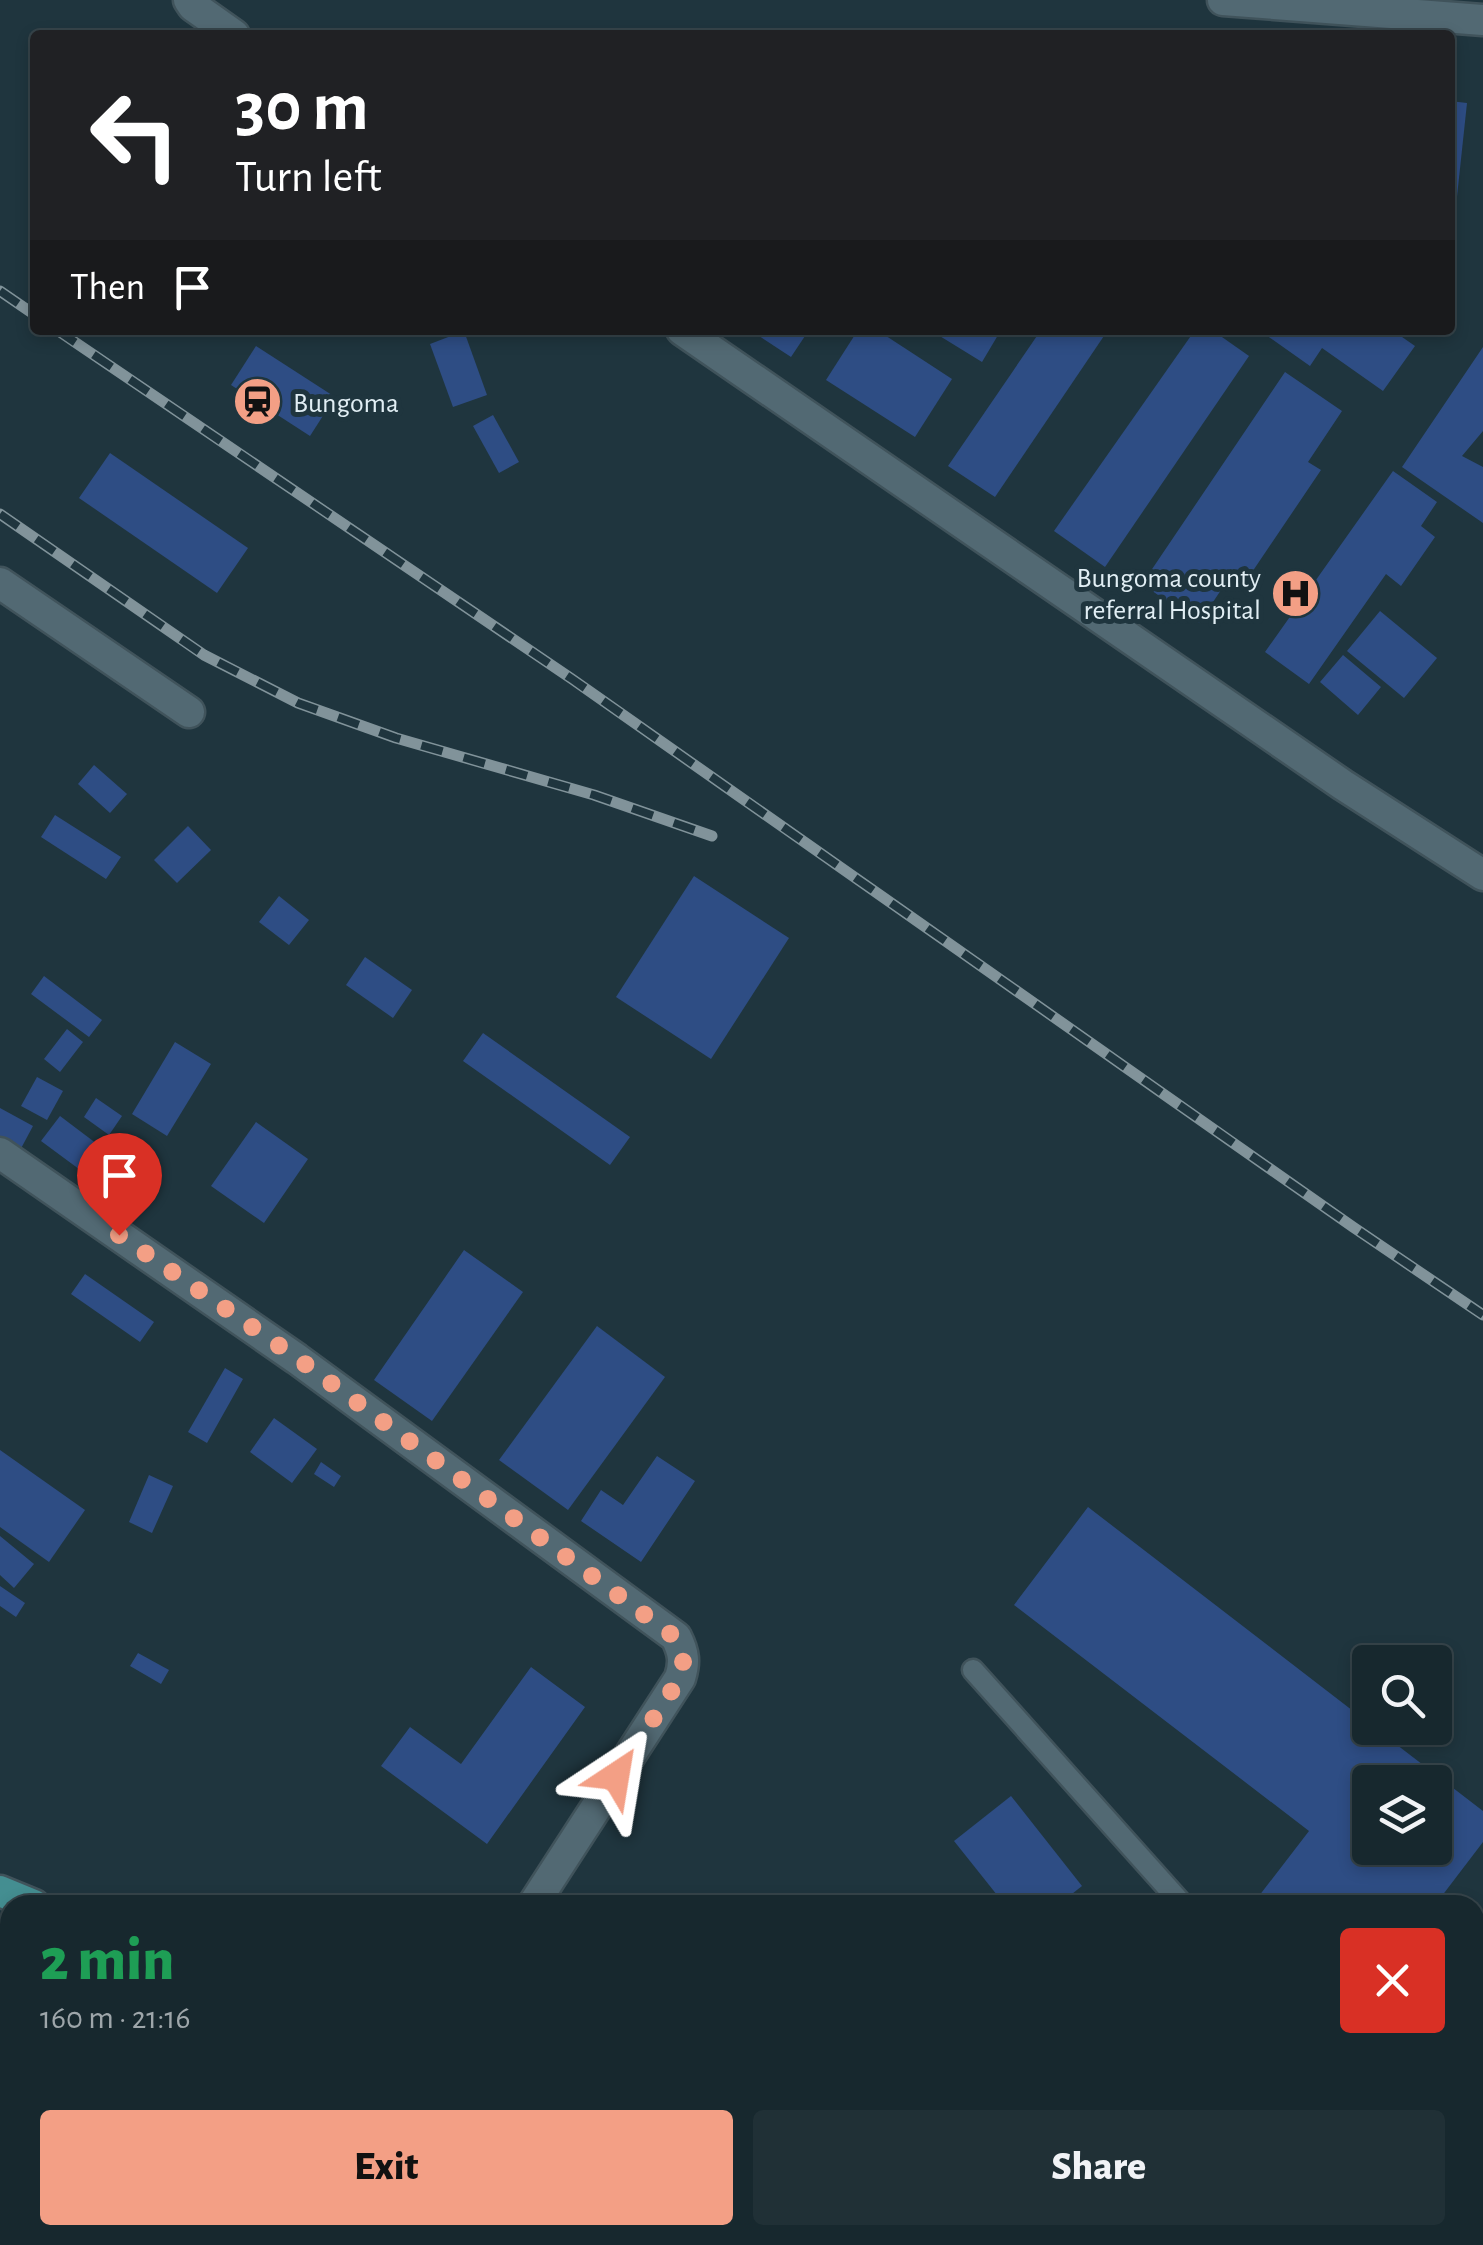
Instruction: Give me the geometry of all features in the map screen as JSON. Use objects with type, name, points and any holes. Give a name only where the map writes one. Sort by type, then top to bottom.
[{"type":"street","points":[[189,0],[227,30]]},
{"type":"street","points":[[1223,0],[1483,20]]},
{"type":"street","points":[[689,335],[1343,785],[1483,875]]},
{"type":"street","points":[[0,583],[188,712]]},
{"type":"street","points":[[0,1152],[297,1358],[676,1638],[685,1663],[680,1678],[539,1895]]},
{"type":"lane","points":[[973,1670],[1174,1895]]},
{"type":"building","points":[[1455,102],[1467,103],[1455,215]]},
{"type":"building","points":[[465,335],[487,395],[453,407],[430,344]]},
{"type":"building","points":[[758,335],[806,335],[791,357]]},
{"type":"building","points":[[855,335],[885,335],[952,379],[915,437],[826,380]]},
{"type":"building","points":[[938,335],[998,335],[982,362]]},
{"type":"building","points":[[1038,335],[1105,335],[995,497],[948,466]]},
{"type":"building","points":[[1191,335],[1219,335],[1249,356],[1105,567],[1054,531]]},
{"type":"building","points":[[1266,335],[1399,335],[1415,346],[1383,391],[1322,348],[1310,366]]},
{"type":"building","points":[[256,346],[335,397],[310,436],[231,385]]},
{"type":"building","points":[[1483,347],[1483,431],[1462,456],[1483,467],[1483,523],[1402,467]]},
{"type":"building","points":[[1285,372],[1342,411],[1308,462],[1321,470],[1242,587],[1229,578],[1199,623],[1142,584]]},
{"type":"building","points":[[493,415],[519,462],[499,473],[473,426]]},
{"type":"building","points":[[110,453],[248,548],[217,593],[79,498]]},
{"type":"building","points":[[1393,471],[1437,502],[1421,526],[1435,537],[1401,586],[1386,574],[1309,684],[1265,652]]},
{"type":"building","points":[[1380,611],[1437,658],[1404,698],[1347,651]]},
{"type":"building","points":[[1343,655],[1381,687],[1358,715],[1320,682]]},
{"type":"building","points":[[94,765],[127,794],[110,813],[78,784]]},
{"type":"building","points":[[55,815],[121,857],[106,879],[41,837]]},
{"type":"building","points":[[188,826],[211,850],[177,883],[154,860]]},
{"type":"building","points":[[694,876],[789,938],[711,1059],[616,997]]},
{"type":"building","points":[[279,896],[309,920],[289,945],[259,922]]},
{"type":"building","points":[[365,957],[412,990],[393,1018],[346,985]]},
{"type":"building","points":[[44,976],[102,1020],[89,1037],[31,994]]},
{"type":"building","points":[[67,1029],[83,1042],[60,1072],[44,1059]]},
{"type":"building","points":[[483,1033],[630,1137],[610,1165],[463,1061]]},
{"type":"building","points":[[175,1042],[211,1064],[167,1136],[132,1114]]},
{"type":"building","points":[[37,1077],[63,1091],[47,1120],[21,1106]]},
{"type":"building","points":[[96,1098],[122,1116],[109,1135],[84,1117]]},
{"type":"building","points":[[0,1108],[33,1126],[18,1154],[0,1143]]},
{"type":"building","points":[[60,1116],[105,1150],[87,1175],[41,1141]]},
{"type":"building","points":[[256,1122],[308,1159],[264,1223],[211,1186]]},
{"type":"building","points":[[464,1250],[523,1292],[432,1421],[374,1380]]},
{"type":"building","points":[[85,1274],[154,1322],[140,1342],[71,1294]]},
{"type":"building","points":[[597,1326],[665,1377],[568,1510],[499,1460]]},
{"type":"building","points":[[225,1368],[243,1379],[207,1443],[188,1432]]},
{"type":"building","points":[[274,1418],[317,1449],[292,1483],[250,1452]]},
{"type":"building","points":[[0,1450],[85,1510],[49,1562],[0,1527]]},
{"type":"building","points":[[657,1456],[695,1481],[641,1562],[581,1521],[601,1490],[623,1505]]},
{"type":"building","points":[[321,1462],[341,1476],[334,1487],[314,1474]]},
{"type":"building","points":[[149,1475],[173,1486],[152,1533],[129,1522]]},
{"type":"building","points":[[1088,1507],[1352,1710],[1352,1745],[1397,1745],[1423,1765],[1352,1765],[1352,1865],[1452,1865],[1452,1787],[1483,1811],[1483,1842],[1443,1895],[1260,1895],[1309,1831],[1014,1605]]},
{"type":"building","points":[[0,1536],[34,1564],[14,1588],[0,1575]]},
{"type":"building","points":[[0,1586],[25,1603],[16,1617],[0,1606]]},
{"type":"building","points":[[138,1653],[169,1670],[161,1684],[130,1666]]},
{"type":"building","points":[[531,1667],[585,1707],[487,1844],[381,1766],[410,1727],[461,1764]]},
{"type":"building","points":[[1011,1796],[1082,1886],[1071,1895],[997,1895],[954,1841]]},
{"type":"railway","points":[[0,291],[30,312]]},
{"type":"railway","points":[[64,335],[572,679],[1483,1315]]},
{"type":"railway","points":[[0,514],[204,655],[298,703],[396,738],[594,795],[712,836]]},
{"type":"place","name":"Bungoma","points":[[258,402]]},
{"type":"place","name":"Bungoma county referral Hospital","points":[[1296,593]]},
{"type":"route","points":[[119,1235],[297,1358],[676,1638],[685,1663],[680,1678],[616,1776]]}]
